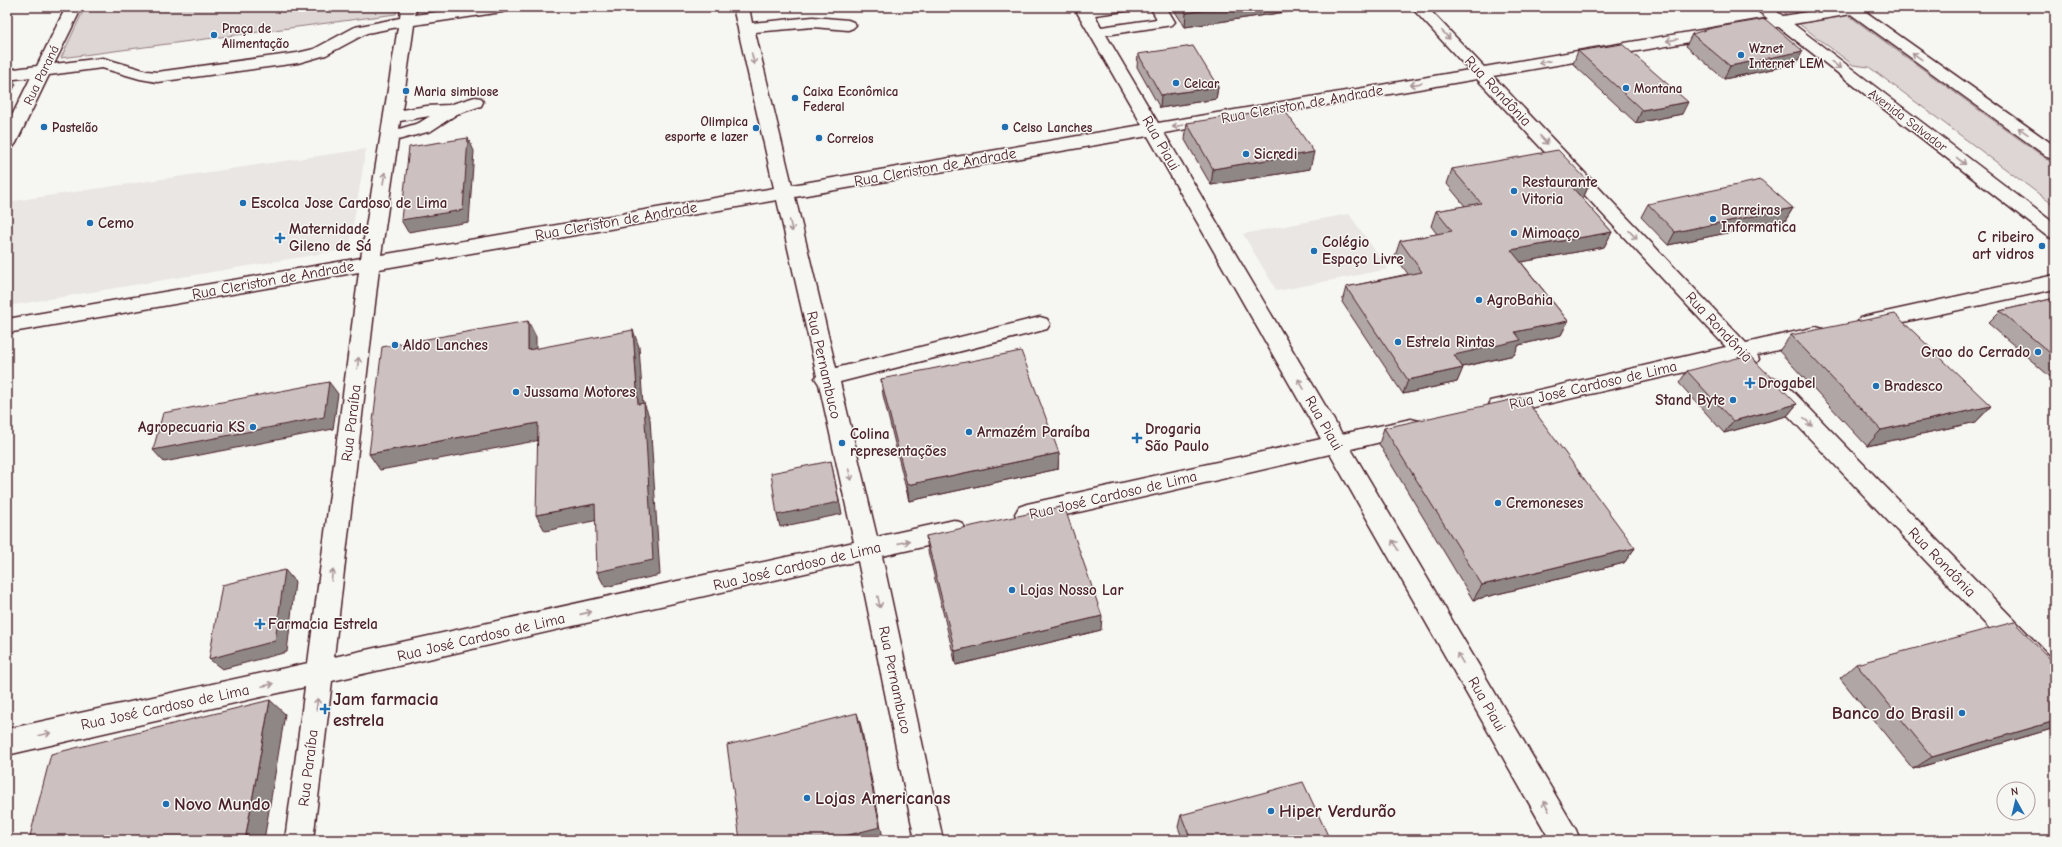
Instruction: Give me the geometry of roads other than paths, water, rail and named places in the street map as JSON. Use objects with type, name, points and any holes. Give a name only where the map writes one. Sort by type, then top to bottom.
[{"type":"street","name":"Rua Paraná","points":[[7,143],[74,7]]},
{"type":"street","points":[[7,74],[103,63],[146,76],[157,77],[298,58],[320,52],[361,30],[408,14],[502,7]]},
{"type":"street","name":"Rua Pernambuco","points":[[741,7],[826,378],[868,550],[929,840]]},
{"type":"street","points":[[1083,10],[1126,7]]},
{"type":"street","points":[[1097,32],[1167,22],[1158,7]]},
{"type":"street","name":"Rua Rondônia","points":[[1419,7],[1740,350],[2055,680]]},
{"type":"street","name":"Avenida Salvador","points":[[1761,7],[2055,233]]},
{"type":"street","points":[[1855,8],[2055,154]]},
{"type":"street","name":"Rua Cleriston de Andrade","points":[[7,326],[1855,8]]},
{"type":"street","name":"Rua Piaui","points":[[1083,10],[1566,840]]},
{"type":"street","name":"Rua Paraíba","points":[[300,840],[370,264],[408,14]]},
{"type":"street","points":[[746,28],[813,22],[848,25]]},
{"type":"street","points":[[392,127],[425,127],[451,110],[475,102]]},
{"type":"street","name":"Rua José Cardoso de Lima","points":[[1476,412],[1740,350],[2055,282]]},
{"type":"street","points":[[826,378],[1040,324]]},
{"type":"street","name":"Rua José Cardoso de Lima","points":[[1008,518],[1429,423]]},
{"type":"street","name":"Rua José Cardoso de Lima","points":[[7,742],[977,525]]},
{"type":"place","name":"Praça de Alimentação","points":[[214,35]]},
{"type":"place","name":"Wznet Internet LEM","points":[[1741,55]]},
{"type":"place","name":"Celcar","points":[[1176,83]]},
{"type":"place","name":"Montana","points":[[1626,88]]},
{"type":"place","name":"Maria simbiose","points":[[406,91]]},
{"type":"place","name":"Caixa Econômica Federal","points":[[795,98]]},
{"type":"place","name":"Pastelão","points":[[44,127]]},
{"type":"place","name":"Celso Lanches","points":[[1005,127]]},
{"type":"place","name":"Olimpica esporte e lazer","points":[[756,128]]},
{"type":"place","name":"Correios","points":[[819,138]]},
{"type":"place","name":"Sicredi","points":[[1246,154]]},
{"type":"place","name":"Restaurante Vitoria","points":[[1514,191]]},
{"type":"place","name":"Escolca Jose Cardoso de Lima","points":[[243,203]]},
{"type":"place","name":"Barreiras Informatica","points":[[1713,219]]},
{"type":"place","name":"Cemo","points":[[90,223]]},
{"type":"place","name":"Mimoaço","points":[[1514,233]]},
{"type":"place","name":"Maternidade Gileno de Sá","points":[[280,238]]},
{"type":"place","name":"C ribeiro art vidros","points":[[2042,246]]},
{"type":"place","name":"Colégio Espaço Livre","points":[[1314,251]]},
{"type":"place","name":"AgroBahia","points":[[1479,300]]},
{"type":"place","name":"Estrela Rintas","points":[[1398,342]]},
{"type":"place","name":"Aldo Lanches","points":[[395,345]]},
{"type":"place","name":"Grao do Cerrado","points":[[2038,352]]},
{"type":"place","name":"Drogabel","points":[[1750,383]]},
{"type":"place","name":"Bradesco","points":[[1876,386]]},
{"type":"place","name":"Jussama Motores","points":[[516,392]]},
{"type":"place","name":"Stand Byte","points":[[1733,400]]},
{"type":"place","name":"Agropecuaria KS","points":[[253,427]]},
{"type":"place","name":"Armazém Paraíba","points":[[969,432]]},
{"type":"place","name":"Drogaria São Paulo","points":[[1137,438]]},
{"type":"place","name":"Colina representações","points":[[842,443]]},
{"type":"place","name":"Cremoneses","points":[[1498,503]]},
{"type":"place","name":"Lojas Nosso Lar","points":[[1012,590]]},
{"type":"place","name":"Farmacia Estrela","points":[[260,624]]},
{"type":"place","name":"Jam farmacia estrela","points":[[325,709]]},
{"type":"place","name":"Banco do Brasil","points":[[1962,713]]},
{"type":"place","name":"Lojas Americanas","points":[[807,798]]},
{"type":"place","name":"Novo Mundo","points":[[166,804]]},
{"type":"place","name":"Hiper Verdurão","points":[[1271,811]]}]
